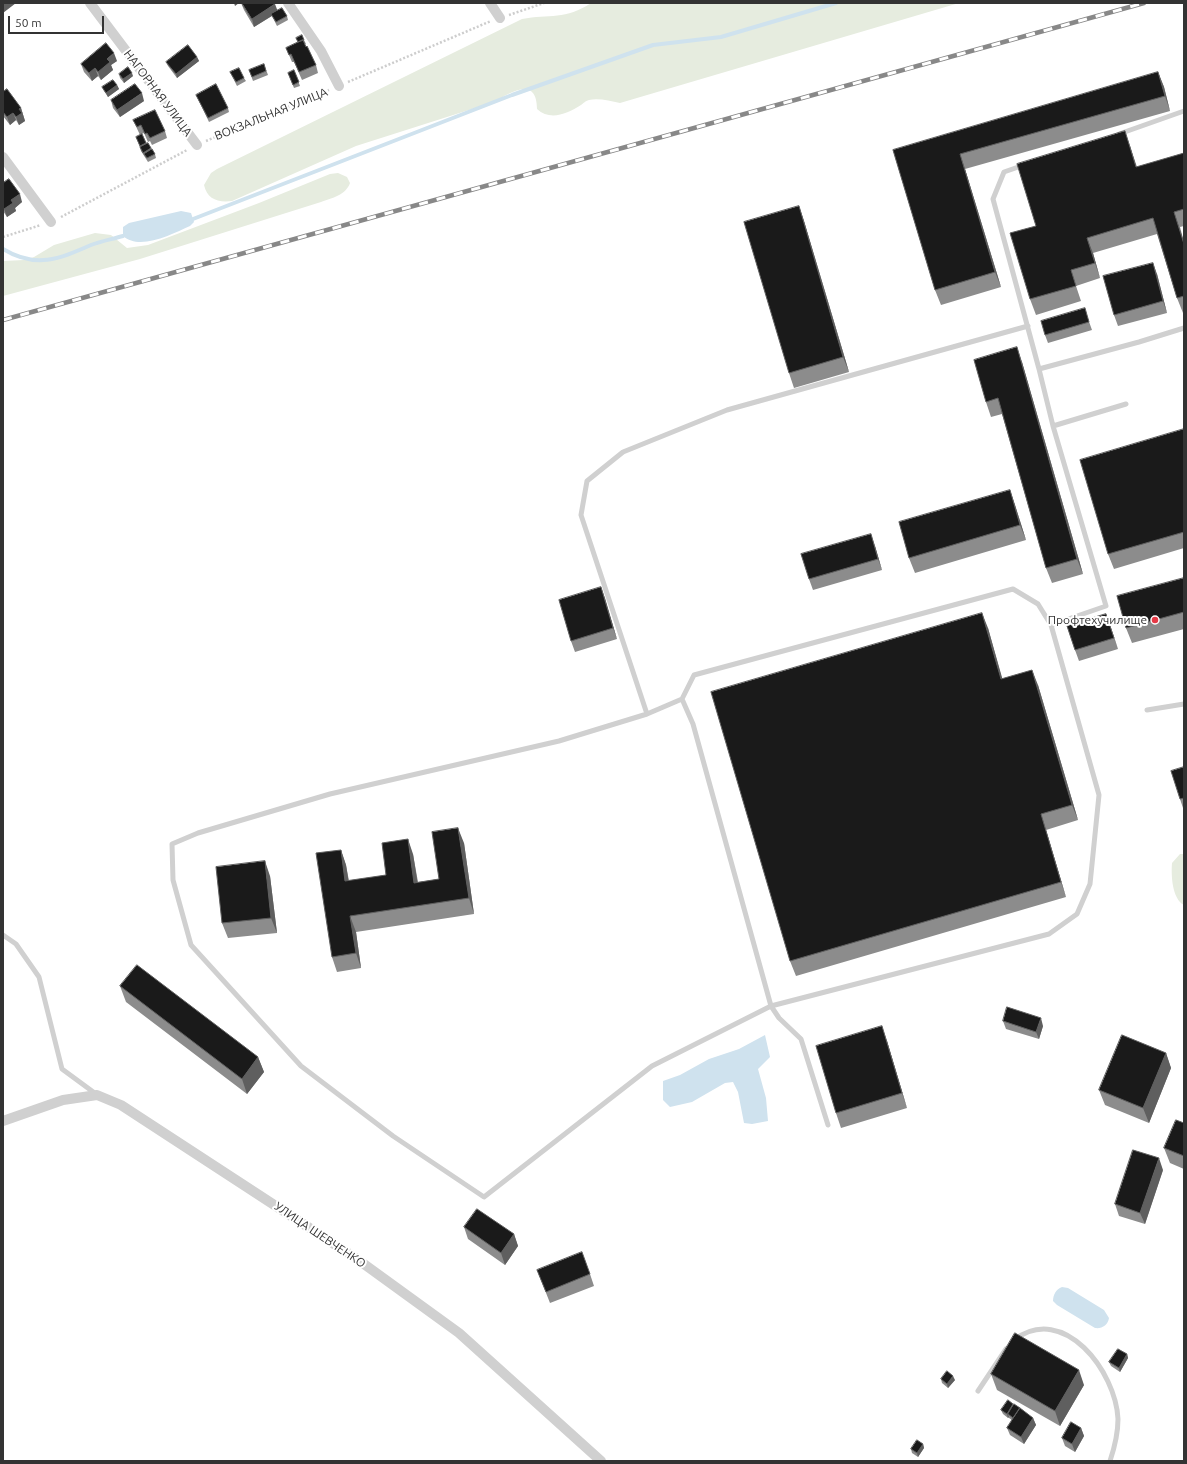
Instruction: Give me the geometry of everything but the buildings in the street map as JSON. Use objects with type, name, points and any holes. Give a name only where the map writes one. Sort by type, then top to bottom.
[{"type":"street","name":"НАГОРНАЯ УЛИЦА","points":[[90,3],[197,145]]},
{"type":"street","points":[[288,3],[320,51],[339,86]]},
{"type":"street","points":[[490,3],[500,18]]},
{"type":"street","points":[[3,157],[51,222]]},
{"type":"street","points":[[3,1121],[63,1100],[97,1095]]},
{"type":"street","name":"УЛИЦА ШЕВЧЕНКО","points":[[97,1095],[121,1105],[357,1259],[459,1333],[601,1461]]},
{"type":"lane","points":[[1113,136],[1184,111]]},
{"type":"lane","points":[[1033,162],[1004,172],[993,199],[1028,326],[1053,426],[1106,606],[1051,625]]},
{"type":"lane","points":[[647,714],[581,515],[587,481],[623,452],[727,410],[1028,326]]},
{"type":"lane","points":[[1039,369],[1139,342],[1184,328]]},
{"type":"lane","points":[[1053,426],[1126,404]]},
{"type":"lane","points":[[1013,589],[1038,604],[1051,625],[1099,795],[1090,884],[1077,914],[1049,934],[771,1006],[652,1066],[484,1197],[393,1136],[301,1066],[191,945],[173,880],[172,844],[198,833],[330,794],[559,741],[647,714],[682,699],[694,674],[1013,589]]},
{"type":"lane","points":[[682,699],[693,724],[771,1006],[779,1018],[802,1039],[828,1125]]},
{"type":"lane","points":[[1147,710],[1184,704]]},
{"type":"lane","points":[[3,935],[16,944],[39,977],[62,1069],[97,1095]]},
{"type":"lane","points":[[978,1391],[1010,1344],[1020,1336],[1039,1328],[1049,1328],[1062,1332],[1078,1342],[1092,1357],[1103,1371],[1113,1395],[1118,1419],[1110,1461]]},
{"type":"path","name":"ВОКЗАЛЬНАЯ УЛИЦА","points":[[3,237],[51,222],[197,145],[500,18],[544,3]]},
{"type":"shaded area","points":[[591,3],[959,3],[620,103],[593,99],[589,100],[576,108],[559,115],[547,115],[542,113],[537,109],[536,99],[532,92],[527,89],[521,89],[514,91],[494,102],[356,146],[232,201],[218,201],[210,197],[205,190],[204,185],[211,173],[217,169],[522,19],[557,16],[573,12]]},
{"type":"shaded area","points":[[338,173],[347,177],[350,183],[342,193],[330,199],[140,259],[3,296],[3,261],[24,260],[34,257],[54,245],[95,233],[111,235],[127,248],[148,245],[259,203],[330,174]]},
{"type":"shaded area","points":[[1180,854],[1184,854],[1184,905],[1177,898],[1172,880],[1172,863]]},
{"type":"water","points":[[181,211],[191,213],[194,222],[190,226],[165,237],[147,242],[138,242],[123,236],[123,227],[129,223]]},
{"type":"water","points":[[765,1035],[770,1057],[758,1069],[766,1098],[768,1121],[752,1124],[744,1123],[738,1092],[733,1082],[725,1083],[692,1102],[670,1107],[663,1100],[663,1081],[680,1075],[709,1059],[739,1049]]},
{"type":"water","points":[[1062,1287],[1068,1288],[1104,1310],[1109,1318],[1106,1325],[1100,1328],[1095,1328],[1057,1305],[1053,1301],[1055,1292]]},
{"type":"waterway","points":[[193,219],[512,95],[653,45],[721,37],[836,3]]},
{"type":"waterway","points":[[3,249],[26,259],[47,260],[58,258],[99,242],[123,236]]},
{"type":"railway","points":[[3,320],[1144,3]]},
{"type":"place","name":"Профтехучилище","points":[[1155,620]]}]
